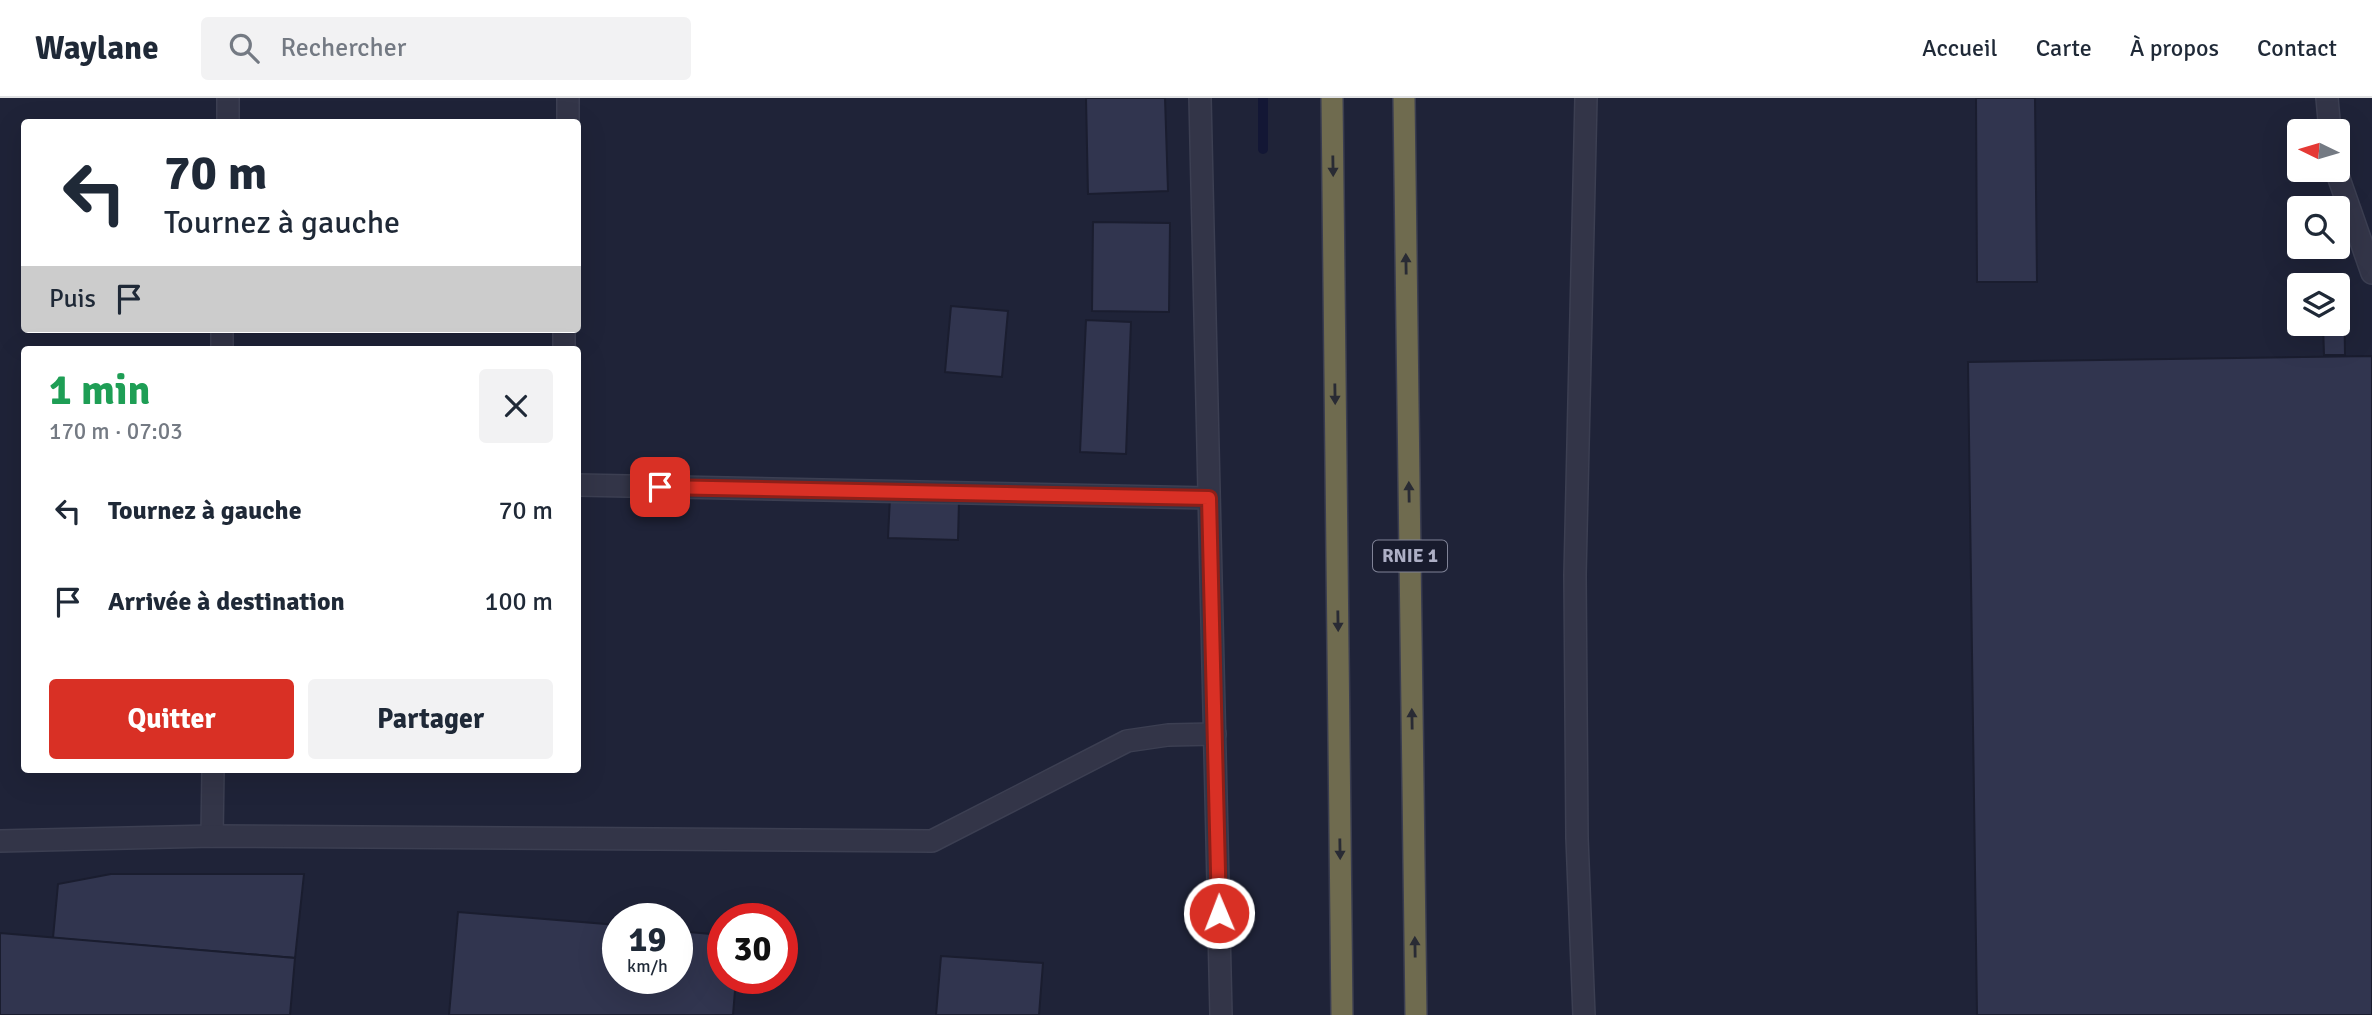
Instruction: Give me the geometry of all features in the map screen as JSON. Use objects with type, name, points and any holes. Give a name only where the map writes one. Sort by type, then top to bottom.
[{"type":"highway","points":[[1332,98],[1342,1015]]},
{"type":"highway","name":"RNIE 1","points":[[1404,98],[1416,1015]]},
{"type":"street","points":[[228,98],[228,119]]},
{"type":"street","points":[[568,98],[568,119]]},
{"type":"street","points":[[1200,98],[1221,1015]]},
{"type":"street","points":[[1584,1015],[1577,838],[1575,575],[1586,98]]},
{"type":"street","points":[[2326,98],[2329,119]]},
{"type":"street","points":[[2340,182],[2372,273]]},
{"type":"street","points":[[581,485],[1209,498]]},
{"type":"street","points":[[0,841],[212,836],[932,841],[1127,741],[1168,735],[1215,734]]},
{"type":"street","points":[[212,836],[213,773]]},
{"type":"building","points":[[1086,98],[1165,98],[1168,191],[1088,194]]},
{"type":"building","points":[[1976,98],[2035,98],[2037,282],[1977,282]]},
{"type":"building","points":[[1093,222],[1170,223],[1169,312],[1092,311]]},
{"type":"building","points":[[951,306],[1008,311],[1002,377],[945,372]]},
{"type":"building","points":[[1086,320],[1131,322],[1126,454],[1080,452]]},
{"type":"building","points":[[2323,336],[2345,336],[2345,355],[2324,355]]},
{"type":"building","points":[[2372,356],[2372,1015],[1977,1015],[1968,362]]},
{"type":"building","points":[[890,497],[959,500],[958,540],[888,538]]},
{"type":"building","points":[[111,874],[304,874],[295,958],[53,938],[58,884]]},
{"type":"building","points":[[458,912],[602,924],[602,994],[693,994],[693,932],[707,934],[707,994],[735,994],[733,1015],[449,1015]]},
{"type":"building","points":[[0,933],[295,958],[290,1015],[0,1015]]},
{"type":"building","points":[[941,956],[1043,963],[1039,1015],[936,1015]]},
{"type":"waterway","points":[[1263,98],[1263,149]]},
{"type":"route","points":[[660,487],[1209,498],[1219,913]]}]
